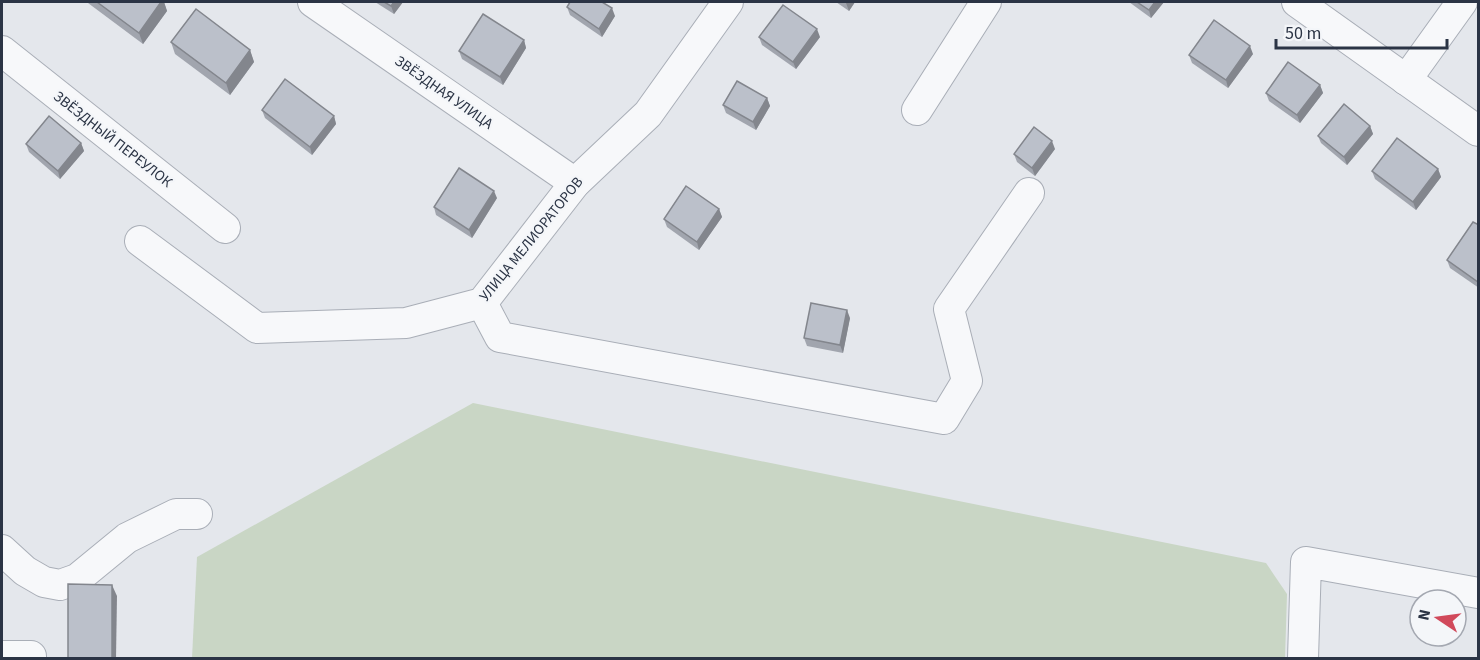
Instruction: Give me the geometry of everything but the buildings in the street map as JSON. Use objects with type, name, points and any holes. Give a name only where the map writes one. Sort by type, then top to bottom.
[{"type":"street","name":"ЗВЁЗДНАЯ УЛИЦА","points":[[313,2],[575,183]]},
{"type":"street","name":"УЛИЦА МЕЛИОРАТОРОВ","points":[[140,242],[257,328],[406,323],[482,303],[575,183],[648,114],[728,2]]},
{"type":"street","points":[[917,110],[986,2]]},
{"type":"street","points":[[1297,2],[1479,131]]},
{"type":"street","points":[[1406,80],[1462,2]]},
{"type":"street","name":"ЗВЁЗДНЫЙ ПЕРЕУЛОК","points":[[2,51],[225,228]]},
{"type":"street","points":[[482,303],[500,337],[944,419],[967,381],[948,309],[1029,193]]},
{"type":"street","points":[[2,550],[25,572],[44,582],[60,585],[77,579],[127,538],[176,514],[197,514]]},
{"type":"street","points":[[1303,658],[1306,562],[1479,593]]},
{"type":"street","points":[[2,656],[31,656],[31,658]]},
{"type":"green space","points":[[473,403],[1266,563],[1287,594],[1285,658],[192,658],[197,557]]}]
